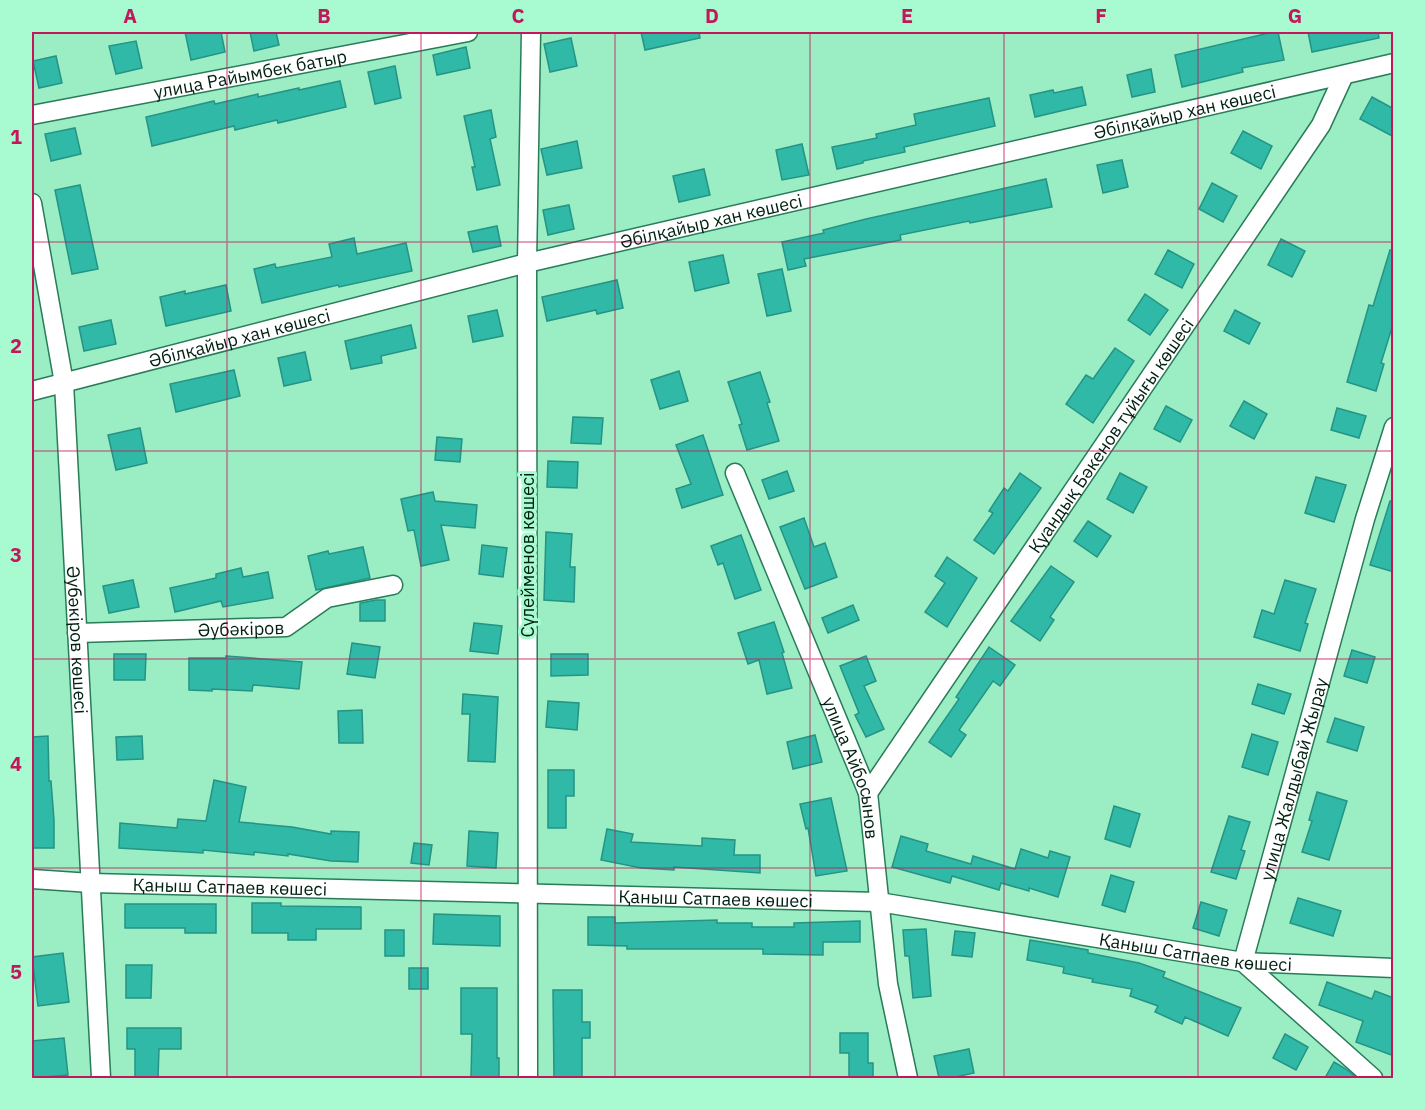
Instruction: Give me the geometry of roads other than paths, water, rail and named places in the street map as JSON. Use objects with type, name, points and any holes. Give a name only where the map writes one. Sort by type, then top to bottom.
[{"type":"street","name":"улица Райымбек батыр","points":[[32,115],[468,32]]},
{"type":"street","name":"Сүлейменов көшесі","points":[[528,1078],[527,263],[531,32]]},
{"type":"street","name":"Әбілқайыр хан көшесі","points":[[32,391],[527,263],[1394,63]]},
{"type":"street","name":"Қуандық Бәкенов тұйығы көшесі","points":[[868,793],[1321,125],[1344,75]]},
{"type":"street","name":"Әубәкіров көшесі","points":[[32,203],[64,383],[92,883],[100,1078]]},
{"type":"street","name":"улица Жалдыбай Жырау","points":[[1243,962],[1365,519],[1394,427]]},
{"type":"street","name":"улица Айбосынов","points":[[735,473],[868,793],[888,984],[908,1078]]},
{"type":"street","name":"Әубәкіров","points":[[77,633],[286,627],[327,598],[393,585]]},
{"type":"street","name":"Қаныш Сатпаев көшесі","points":[[32,879],[92,883],[879,902],[1243,962],[1394,968]]},
{"type":"street","points":[[1243,962],[1373,1078]]}]
